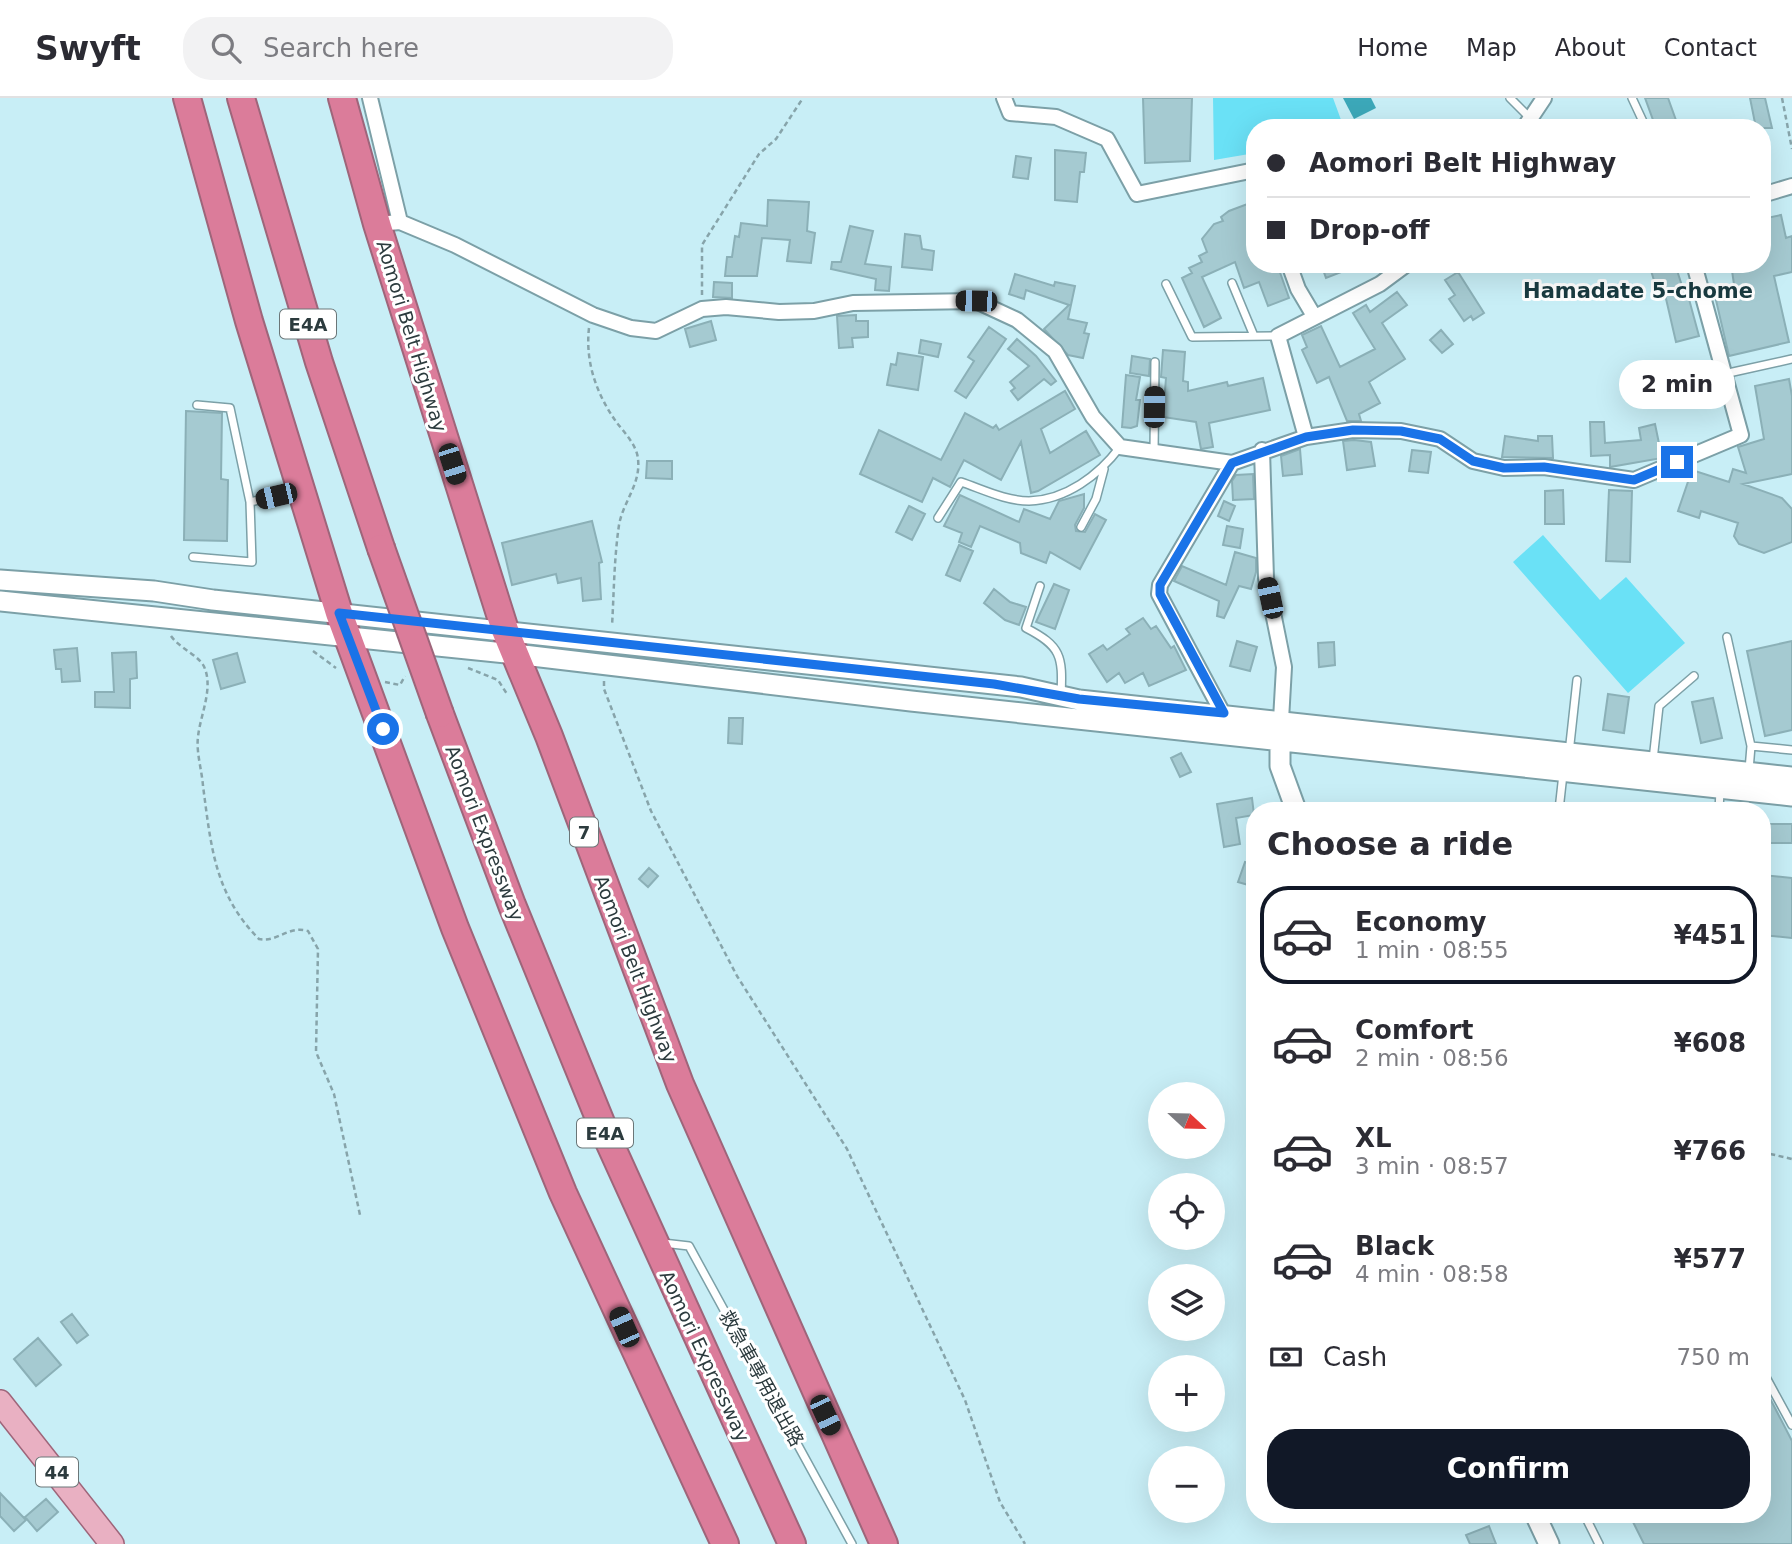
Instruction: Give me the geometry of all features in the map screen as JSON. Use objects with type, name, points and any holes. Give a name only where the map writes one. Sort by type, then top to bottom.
[{"type":"highway","points":[[187,98],[249,321],[339,613],[503,1048],[563,1192],[725,1544]]},
{"type":"highway","name":"Aomori Expressway","points":[[241,98],[319,362],[440,714],[552,1005],[652,1242],[792,1544]]},
{"type":"highway","name":"Aomori Belt Highway","points":[[342,98],[389,223],[510,642],[680,1084],[884,1544]]},
{"type":"main road","name":"44","points":[[0,1402],[112,1544]]},
{"type":"street","points":[[370,98],[389,223],[455,246],[593,315],[631,328],[656,331],[702,309],[726,307],[779,312],[814,311],[853,303],[976,301],[1017,320],[1055,351],[1093,417],[1120,447],[1232,463],[1262,450],[1306,437],[1353,430],[1401,431],[1440,439],[1473,461],[1504,468],[1544,467],[1634,480],[1741,435],[1696,273]]},
{"type":"street","points":[[1004,98],[1010,113],[1056,117],[1107,139],[1137,194],[1246,172]]},
{"type":"street","points":[[1530,119],[1544,98]]},
{"type":"street","points":[[1771,192],[1792,186]]},
{"type":"street","points":[[1292,273],[1314,316]]},
{"type":"street","points":[[1306,437],[1278,335],[1380,284],[1395,273]]},
{"type":"street","points":[[1262,450],[1266,578],[1284,667],[1280,766],[1293,802]]},
{"type":"street","points":[[1232,463],[1160,585],[1160,594],[1224,713],[1232,734]]},
{"type":"street","points":[[0,580],[154,591],[339,613],[510,642],[606,664],[911,701],[1232,734],[1280,729],[1569,753],[1792,777]]},
{"type":"street","points":[[0,601],[349,638],[510,642],[611,641],[1021,687],[1061,695],[1224,713],[1280,729],[1563,774],[1792,796]]},
{"type":"street","points":[[1539,1523],[1549,1544]]},
{"type":"lane","points":[[1510,98],[1524,119]]},
{"type":"lane","points":[[1632,98],[1642,119]]},
{"type":"lane","points":[[1232,283],[1254,336]]},
{"type":"lane","points":[[1166,284],[1192,337],[1278,335]]},
{"type":"lane","points":[[1724,374],[1792,359]]},
{"type":"lane","points":[[1154,452],[1155,362]]},
{"type":"lane","points":[[193,557],[252,562],[250,502],[230,408],[197,405]]},
{"type":"lane","points":[[938,518],[961,482],[1027,501],[1049,498],[1074,487],[1104,468],[1120,447]]},
{"type":"lane","points":[[1082,527],[1096,499],[1104,468]]},
{"type":"lane","points":[[250,502],[301,491]]},
{"type":"lane","points":[[1040,586],[1026,628],[1050,640],[1058,652],[1061,695]]},
{"type":"lane","points":[[1727,637],[1751,746],[1748,772]]},
{"type":"lane","points":[[1652,762],[1660,706],[1694,676]]},
{"type":"lane","points":[[1569,753],[1577,680]]},
{"type":"lane","points":[[1751,746],[1792,750]]},
{"type":"lane","points":[[1560,802],[1563,774]]},
{"type":"lane","points":[[1719,802],[1720,790]]},
{"type":"lane","name":"救急車専用退出路","points":[[652,1242],[690,1246],[852,1544]]},
{"type":"lane","points":[[1771,1386],[1792,1425]]},
{"type":"lane","points":[[1588,1523],[1599,1544]]},
{"type":"path","points":[[702,309],[702,245],[760,154],[776,139],[803,98]]},
{"type":"path","points":[[1782,98],[1792,149]]},
{"type":"path","points":[[593,315],[589,338],[593,376],[601,400],[632,443],[639,462],[637,483],[619,525],[613,576],[611,641]]},
{"type":"path","points":[[167,619],[171,637],[181,649],[202,662],[206,670],[204,714],[198,739],[216,871],[228,896],[259,939],[266,940],[298,928],[308,931],[318,948],[316,1052],[334,1094],[360,1214]]},
{"type":"path","points":[[606,664],[604,689],[651,811],[737,976],[847,1149],[965,1400],[1000,1502],[1025,1544]]},
{"type":"path","points":[[1771,1154],[1792,1160]]},
{"type":"shaded area","points":[[1213,98],[1333,98],[1341,119],[1246,119],[1246,155],[1214,160]]},
{"type":"shaded area","points":[[1343,98],[1371,98],[1376,108],[1354,119]]},
{"type":"shaded area","points":[[1543,535],[1600,600],[1626,577],[1685,643],[1628,693],[1513,562]]},
{"type":"building","points":[[1143,98],[1192,98],[1190,161],[1145,163]]},
{"type":"building","points":[[1645,98],[1668,98],[1676,119],[1653,119]]},
{"type":"building","points":[[1750,98],[1765,98],[1770,119],[1754,119]]},
{"type":"building","points":[[1055,150],[1086,153],[1084,172],[1080,172],[1077,202],[1055,200]]},
{"type":"building","points":[[1016,156],[1031,158],[1028,179],[1013,177]]},
{"type":"building","points":[[768,200],[809,202],[807,231],[815,233],[811,263],[787,261],[790,240],[762,238],[757,276],[725,276],[727,257],[732,257],[735,236],[739,237],[741,223],[767,226]]},
{"type":"building","points":[[1246,205],[1246,273],[1280,273],[1289,298],[1268,306],[1259,282],[1244,288],[1235,262],[1202,277],[1221,318],[1204,327],[1182,278],[1192,273],[1189,268],[1202,262],[1199,256],[1207,252],[1202,239],[1214,224],[1223,221],[1221,217]]},
{"type":"building","points":[[1781,215],[1786,238],[1792,236],[1792,272],[1774,276],[1789,342],[1729,356],[1715,296],[1735,291],[1732,273],[1771,273],[1771,217]]},
{"type":"building","points":[[850,226],[873,231],[865,264],[891,267],[889,291],[875,290],[876,279],[831,269],[832,262],[841,262]]},
{"type":"building","points":[[905,234],[920,236],[922,249],[934,251],[932,270],[902,267]]},
{"type":"building","points":[[1324,273],[1339,273],[1326,278]]},
{"type":"building","points":[[1459,273],[1484,313],[1473,320],[1471,316],[1464,321],[1449,299],[1455,295],[1445,280]]},
{"type":"building","points":[[1652,273],[1678,273],[1683,289],[1686,288],[1699,336],[1676,342],[1664,290],[1656,287]]},
{"type":"building","points":[[1015,274],[1054,286],[1055,282],[1075,286],[1068,319],[1087,323],[1084,333],[1089,334],[1083,358],[1068,355],[1044,329],[1069,305],[1026,290],[1024,299],[1009,294]]},
{"type":"building","points":[[714,282],[732,283],[732,298],[713,297]]},
{"type":"building","points":[[1397,292],[1407,305],[1382,323],[1405,359],[1369,382],[1380,403],[1359,414],[1361,421],[1347,421],[1329,377],[1317,383],[1302,350],[1307,347],[1302,335],[1321,326],[1340,367],[1375,349],[1353,313],[1366,305],[1370,312]]},
{"type":"building","points":[[856,315],[856,321],[868,321],[868,337],[852,338],[853,347],[839,348],[837,316]]},
{"type":"building","points":[[711,321],[716,340],[690,347],[685,329]]},
{"type":"building","points":[[989,327],[1006,339],[966,398],[955,391],[974,361],[968,357]]},
{"type":"building","points":[[1441,330],[1453,344],[1442,353],[1430,340]]},
{"type":"building","points":[[1017,339],[1036,356],[1056,381],[1051,385],[1044,379],[1018,400],[1011,391],[1015,388],[1010,382],[1029,366],[1008,349]]},
{"type":"building","points":[[921,340],[941,344],[938,357],[919,353]]},
{"type":"building","points":[[1163,350],[1185,352],[1183,381],[1188,382],[1188,391],[1227,382],[1228,386],[1263,378],[1270,410],[1209,423],[1213,447],[1201,449],[1196,422],[1163,417],[1166,378],[1161,377]]},
{"type":"building","points":[[898,353],[923,357],[918,390],[887,385],[891,364],[896,365]]},
{"type":"building","points":[[1132,356],[1150,359],[1149,376],[1130,373]]},
{"type":"building","points":[[1126,375],[1140,377],[1136,400],[1140,400],[1137,426],[1131,428],[1122,427]]},
{"type":"building","points":[[1789,379],[1792,396],[1792,474],[1743,484],[1782,498],[1792,509],[1792,542],[1764,553],[1739,544],[1734,536],[1738,523],[1701,511],[1699,518],[1678,511],[1692,470],[1729,482],[1733,469],[1746,473],[1738,447],[1764,439],[1755,386]]},
{"type":"building","points":[[1065,391],[1075,409],[1041,429],[1050,453],[1086,431],[1100,455],[1038,491],[1031,493],[1021,442],[1001,480],[964,460],[950,487],[933,478],[922,502],[860,474],[879,430],[941,460],[965,413],[993,428],[996,425],[999,430]]},
{"type":"building","points":[[186,411],[222,413],[221,479],[228,480],[227,541],[184,540]]},
{"type":"building","points":[[1590,422],[1604,422],[1605,443],[1641,440],[1639,428],[1655,424],[1662,458],[1610,467],[1610,455],[1591,456]]},
{"type":"building","points":[[1505,436],[1538,441],[1538,436],[1552,436],[1553,458],[1502,457]]},
{"type":"building","points":[[1343,441],[1371,442],[1375,466],[1347,470]]},
{"type":"building","points":[[1300,449],[1302,474],[1283,476],[1281,456]]},
{"type":"building","points":[[1412,450],[1431,452],[1428,473],[1409,471]]},
{"type":"building","points":[[647,461],[672,461],[672,479],[646,478]]},
{"type":"building","points":[[1253,474],[1254,499],[1233,500],[1232,481],[1236,475]]},
{"type":"building","points":[[1563,490],[1564,524],[1545,524],[1545,491]]},
{"type":"building","points":[[1609,490],[1632,491],[1630,562],[1606,561]]},
{"type":"building","points":[[1084,494],[1084,508],[1075,525],[1076,531],[1085,532],[1095,514],[1106,520],[1080,569],[1050,552],[1046,563],[1021,553],[1020,543],[980,526],[971,547],[959,542],[962,533],[944,526],[960,495],[1019,522],[1024,509],[1050,519],[1059,501]]},
{"type":"building","points":[[1224,501],[1235,506],[1229,521],[1218,516]]},
{"type":"building","points":[[909,506],[925,514],[912,540],[896,532]]},
{"type":"building","points":[[592,521],[602,562],[599,563],[601,599],[583,601],[581,578],[558,583],[556,574],[512,585],[502,543]]},
{"type":"building","points":[[1227,526],[1243,529],[1240,548],[1223,545]]},
{"type":"building","points":[[959,545],[973,551],[960,581],[946,575]]},
{"type":"building","points":[[1235,552],[1256,558],[1256,572],[1251,589],[1239,586],[1224,618],[1217,616],[1219,601],[1174,581],[1182,566],[1226,585]]},
{"type":"building","points":[[1054,584],[1069,590],[1055,629],[1036,622]]},
{"type":"building","points":[[994,589],[1010,602],[1026,607],[1019,625],[1005,620],[984,603]]},
{"type":"building","points":[[1143,618],[1151,629],[1156,626],[1171,648],[1174,646],[1186,670],[1149,686],[1143,673],[1125,683],[1119,673],[1107,682],[1089,654],[1103,645],[1107,650],[1130,634],[1126,629]]},
{"type":"building","points":[[1237,641],[1257,647],[1250,671],[1230,666]]},
{"type":"building","points":[[1792,641],[1792,730],[1765,736],[1747,651]]},
{"type":"building","points":[[1334,642],[1335,665],[1319,667],[1318,643]]},
{"type":"building","points":[[77,648],[80,681],[62,682],[61,669],[56,669],[54,650]]},
{"type":"building","points":[[136,652],[137,678],[130,679],[130,708],[95,707],[95,692],[114,692],[112,653]]},
{"type":"building","points":[[237,653],[245,682],[221,689],[213,660]]},
{"type":"building","points":[[1608,694],[1629,697],[1624,733],[1603,730]]},
{"type":"building","points":[[1713,698],[1722,738],[1701,743],[1692,702]]},
{"type":"building","points":[[729,718],[743,718],[742,744],[728,743]]},
{"type":"building","points":[[1181,753],[1191,772],[1180,777],[1171,758]]},
{"type":"building","points":[[1252,798],[1252,802],[1246,802],[1246,816],[1236,818],[1240,844],[1224,847],[1217,804]]},
{"type":"building","points":[[1771,824],[1792,824],[1792,843],[1771,843]]},
{"type":"building","points":[[1245,862],[1246,862],[1246,884],[1238,882]]},
{"type":"building","points":[[649,868],[658,876],[648,887],[639,879]]},
{"type":"building","points":[[1771,876],[1792,878],[1792,938],[1771,936]]},
{"type":"building","points":[[72,1314],[88,1335],[77,1343],[61,1322]]},
{"type":"building","points":[[38,1338],[61,1365],[36,1386],[14,1359]]},
{"type":"building","points":[[1771,1400],[1792,1441],[1792,1544],[1644,1544],[1634,1523],[1771,1523]]},
{"type":"building","points":[[0,1493],[26,1520],[14,1531],[0,1516]]},
{"type":"building","points":[[46,1499],[58,1512],[37,1531],[25,1517]]},
{"type":"building","points":[[1489,1526],[1496,1544],[1470,1544],[1466,1535]]},
{"type":"district","name":"Hamadate 5-chome","points":[[1638,291]]},
{"type":"route","points":[[383,729],[339,613],[1021,687],[1079,699],[1224,713],[1160,594],[1160,585],[1232,463],[1262,450],[1306,437],[1353,430],[1401,431],[1440,439],[1473,461],[1504,468],[1544,467],[1634,480],[1677,462]]}]
